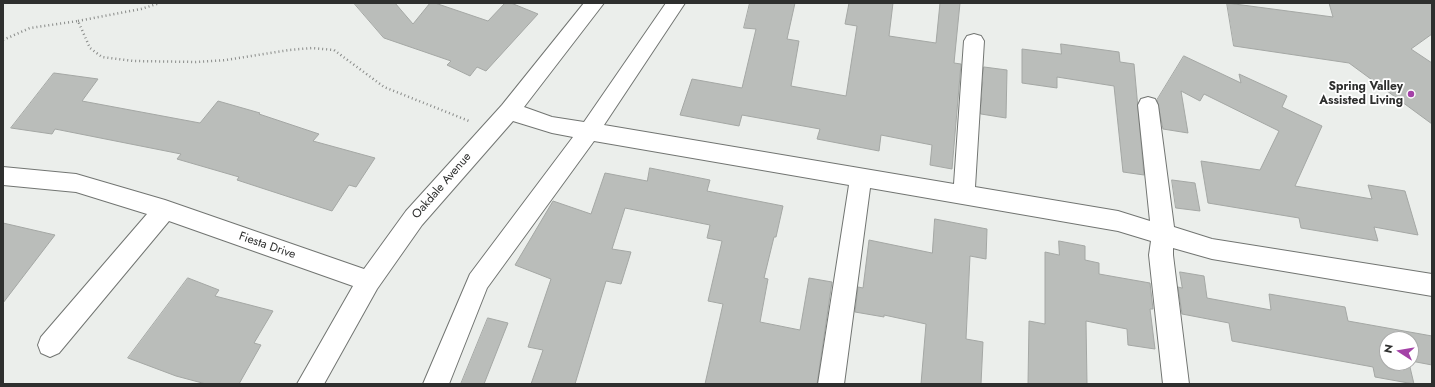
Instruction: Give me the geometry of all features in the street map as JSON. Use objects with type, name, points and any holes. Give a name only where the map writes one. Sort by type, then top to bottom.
[{"type":"street","points":[[436,384],[478,282],[589,131],[676,3]]},
{"type":"street","name":"Oakdale Avenue","points":[[310,384],[369,282],[414,218],[509,110],[592,4]]},
{"type":"street","points":[[964,195],[974,41]]},
{"type":"street","points":[[1148,105],[1163,234],[1161,256],[1176,384]]},
{"type":"street","points":[[509,110],[552,124],[1118,221],[1212,249],[1432,285]]},
{"type":"street","name":"Fiesta Drive","points":[[3,176],[76,183],[166,210],[369,282]]},
{"type":"street","points":[[831,384],[861,177]]},
{"type":"street","points":[[50,345],[166,210]]},
{"type":"path","points":[[3,40],[30,28],[141,9],[160,3]]},
{"type":"path","points":[[78,21],[90,48],[102,57],[134,61],[196,62],[226,60],[289,50],[312,48],[334,50],[384,87],[492,130]]},
{"type":"building","points":[[354,3],[395,3],[413,24],[430,3],[435,3],[488,21],[505,3],[511,3],[538,14],[486,71],[477,67],[470,76],[447,65],[451,61],[384,38]]},
{"type":"building","points":[[750,3],[795,3],[787,39],[799,41],[791,86],[846,96],[857,26],[845,24],[849,3],[893,3],[889,36],[936,43],[940,3],[960,3],[954,63],[961,64],[952,169],[930,165],[932,145],[881,135],[879,151],[817,139],[820,129],[742,115],[739,126],[680,115],[692,79],[742,88],[756,29],[744,28]]},
{"type":"building","name":"Spring Valley Assisted Living","points":[[1227,3],[1333,17],[1329,3],[1432,3],[1432,34],[1411,49],[1432,63],[1432,124],[1349,63],[1234,46]]},
{"type":"building","points":[[1061,44],[1119,52],[1120,62],[1134,64],[1144,175],[1123,172],[1114,86],[1057,77],[1057,88],[1022,83],[1022,49],[1061,54]]},
{"type":"building","points":[[1184,56],[1241,83],[1239,74],[1287,96],[1282,107],[1322,126],[1295,186],[1372,199],[1368,185],[1405,191],[1418,235],[1374,227],[1378,241],[1301,228],[1299,218],[1208,203],[1201,161],[1260,170],[1279,131],[1204,94],[1200,101],[1181,91],[1188,133],[1163,129],[1157,100]]},
{"type":"building","points":[[984,67],[1007,70],[1006,118],[981,114]]},
{"type":"building","points":[[54,73],[98,79],[82,101],[200,123],[218,101],[260,113],[259,114],[319,134],[313,141],[375,158],[356,187],[349,185],[332,211],[237,180],[239,177],[177,159],[181,154],[55,129],[52,134],[11,128]]},
{"type":"building","points":[[650,168],[710,180],[707,191],[783,206],[764,278],[768,279],[760,322],[800,330],[809,278],[832,282],[817,384],[705,384],[723,304],[708,301],[722,241],[707,238],[710,225],[625,208],[612,249],[631,252],[621,284],[606,281],[575,384],[531,384],[543,350],[528,347],[551,279],[515,265],[553,201],[591,214],[605,173],[647,181]]},
{"type":"building","points":[[1172,180],[1195,183],[1200,211],[1176,208]]},
{"type":"building","points":[[935,219],[987,229],[986,259],[970,256],[966,339],[983,342],[981,384],[921,384],[926,324],[884,315],[884,317],[855,312],[858,287],[863,288],[869,240],[932,253]]},
{"type":"building","points":[[3,223],[55,235],[3,303]]},
{"type":"building","points":[[1059,241],[1085,246],[1085,260],[1099,263],[1099,274],[1150,283],[1153,309],[1150,309],[1155,349],[1128,345],[1127,329],[1086,321],[1087,384],[1028,384],[1029,321],[1045,324],[1045,252],[1059,255]]},
{"type":"building","points":[[1180,272],[1204,276],[1207,298],[1271,310],[1269,294],[1345,307],[1348,321],[1404,331],[1379,331],[1379,371],[1411,371],[1414,384],[1375,377],[1373,367],[1232,341],[1229,323],[1182,314],[1178,287],[1182,288]]},
{"type":"building","points":[[188,278],[219,290],[215,296],[273,311],[254,343],[261,345],[239,384],[206,384],[176,376],[128,358]]},
{"type":"building","points":[[488,318],[508,323],[484,384],[461,384]]},
{"type":"building","points":[[1419,334],[1432,336],[1432,365],[1419,363]]},
{"type":"place","name":"Spring Valley Assisted Living","points":[[1411,94]]}]
